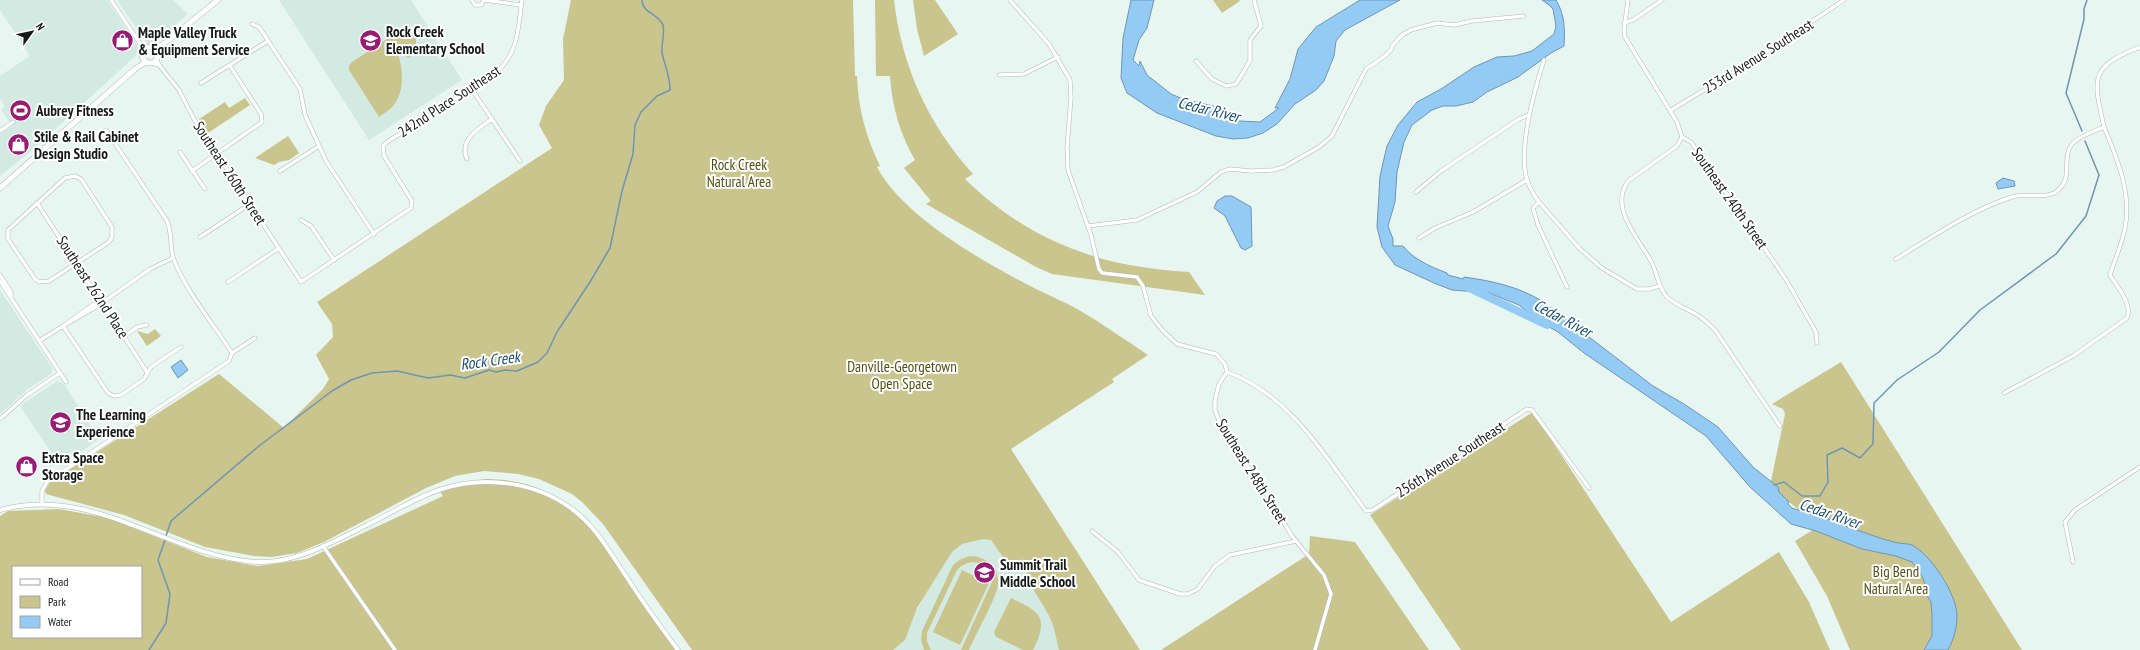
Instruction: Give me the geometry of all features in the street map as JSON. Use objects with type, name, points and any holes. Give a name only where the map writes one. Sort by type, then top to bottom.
[{"type":"main road","points":[[145,60],[143,49],[156,50],[218,0]]},
{"type":"main road","points":[[0,188],[145,60],[155,61],[156,50]]},
{"type":"street","points":[[111,0],[143,49]]},
{"type":"street","points":[[472,0],[475,5],[478,6],[482,5],[484,0],[521,5],[522,0]]},
{"type":"street","points":[[1010,0],[1050,44],[1058,57],[1071,87],[1067,148],[1068,170],[1088,226],[1099,269],[1102,273],[1137,277],[1143,286],[1151,316],[1157,325],[1177,344],[1216,354],[1225,364],[1227,372]]},
{"type":"street","points":[[1196,61],[1212,79],[1226,86],[1236,84],[1250,61],[1250,40],[1261,26],[1254,0]]},
{"type":"street","points":[[1628,0],[1624,23],[1633,20],[1662,0]]},
{"type":"street","name":"253rd Avenue Southeast","points":[[1671,110],[1754,60],[1844,0]]},
{"type":"street","name":"242nd Place Southeast","points":[[374,234],[408,212],[413,205],[384,156],[383,146],[498,71],[513,53],[521,5]]},
{"type":"street","points":[[1088,226],[1137,220],[1197,192],[1221,172],[1230,169],[1251,171],[1273,170],[1284,167],[1319,147],[1332,136],[1366,69],[1386,56],[1391,50],[1392,46],[1402,35],[1411,30],[1437,23],[1454,25],[1472,21],[1524,16]]},
{"type":"street","name":"Southeast 240th Street","points":[[1624,23],[1625,37],[1630,47],[1671,110],[1681,129],[1682,136],[1691,142],[1785,278],[1816,332],[1818,343]]},
{"type":"street","points":[[252,24],[259,27],[300,89],[305,115],[326,161],[374,234],[334,260],[311,226],[300,220]]},
{"type":"street","points":[[201,83],[268,41]]},
{"type":"street","points":[[2004,393],[2073,356],[2127,318],[2129,313],[2128,305],[2110,275],[2124,233],[2126,205],[2123,179],[2104,127],[2096,93],[2096,81],[2105,65],[2113,59],[2140,47]]},
{"type":"street","points":[[999,75],[1024,74],[1058,57]]},
{"type":"street","points":[[1544,60],[1533,94],[1529,115],[1525,151],[1527,180],[1539,202],[1580,249],[1602,268],[1637,289],[1649,289],[1660,286]]},
{"type":"street","name":"Southeast 260th Street","points":[[155,61],[174,83],[194,119],[301,282],[334,260]]},
{"type":"street","points":[[192,171],[260,125],[262,121],[261,114],[230,66]]},
{"type":"street","points":[[471,88],[520,161]]},
{"type":"street","points":[[1416,192],[1463,156],[1519,119],[1529,115]]},
{"type":"street","points":[[467,159],[464,153],[467,142],[477,130],[492,119]]},
{"type":"street","points":[[0,131],[13,122]]},
{"type":"street","points":[[1896,259],[1951,225],[2002,200],[2019,195],[2052,194],[2066,180],[2068,166],[2067,154],[2071,146],[2104,127]]},
{"type":"street","points":[[106,130],[167,221],[171,235],[173,258],[179,273],[232,353]]},
{"type":"street","points":[[1682,136],[1677,146],[1628,181],[1623,189],[1622,198],[1628,222],[1651,262],[1660,286],[1668,298],[1705,320],[1715,330],[1780,426]]},
{"type":"street","points":[[280,170],[319,146]]},
{"type":"street","points":[[180,152],[205,189]]},
{"type":"street","points":[[75,176],[81,180],[112,227],[113,235],[109,242],[49,281],[39,282],[35,279],[7,236],[9,227],[37,203],[65,178],[75,176]]},
{"type":"street","points":[[1419,238],[1436,228],[1473,212],[1527,180]]},
{"type":"street","points":[[1539,202],[1533,208],[1538,225],[1567,287]]},
{"type":"street","name":"Southeast 262nd Place","points":[[37,203],[147,372]]},
{"type":"street","points":[[200,237],[250,204]]},
{"type":"street","points":[[228,282],[279,248]]},
{"type":"street","points":[[39,341],[150,269],[173,258]]},
{"type":"street","points":[[0,275],[11,292],[11,298]]},
{"type":"street","points":[[0,281],[66,382]]},
{"type":"street","points":[[124,336],[147,325]]},
{"type":"street","points":[[63,326],[108,393],[116,396],[144,379],[147,372],[181,347]]},
{"type":"street","points":[[42,504],[42,492],[47,482],[229,361],[232,353],[255,338]]},
{"type":"street","name":"256th Avenue Southeast","points":[[1227,372],[1246,379],[1272,396],[1302,426],[1366,511],[1527,409],[1532,410],[1589,488]]},
{"type":"street","name":"Southeast 248th Street","points":[[1227,372],[1220,384],[1215,400],[1216,410],[1221,426],[1296,541],[1324,575],[1331,594],[1315,650]]},
{"type":"street","points":[[0,419],[27,395],[60,373]]},
{"type":"street","points":[[2073,562],[2066,525],[2067,518],[2075,510],[2140,467]]},
{"type":"street","points":[[0,510],[23,505],[64,505],[86,510],[210,554],[247,560],[274,561],[300,555],[323,546],[428,494],[452,486],[492,482],[529,488],[563,503],[586,522],[608,549],[678,650]]},
{"type":"street","points":[[1092,531],[1118,552],[1139,580],[1180,594],[1188,594],[1198,589],[1215,566],[1230,555],[1296,541]]},
{"type":"street","points":[[323,546],[395,650]]},
{"type":"shaded area","points":[[0,0],[107,0],[141,51],[30,152],[0,176],[0,133],[12,126],[1,109],[5,106],[0,99],[0,76],[30,56],[0,10]]},
{"type":"shaded area","points":[[117,0],[173,0],[188,14],[154,44],[148,45]]},
{"type":"shaded area","name":"Rock Creek Elementary School","points":[[279,0],[411,0],[462,80],[369,140]]},
{"type":"shaded area","points":[[0,290],[53,369],[51,374],[28,389],[0,414]]},
{"type":"shaded area","name":"The Learning Experience","points":[[57,381],[64,384],[99,439],[61,467],[20,406]]},
{"type":"shaded area","name":"Summit Trail Middle School","points":[[982,495],[1082,650],[894,650]]},
{"type":"green space","points":[[571,0],[853,0],[855,76],[857,76],[861,111],[867,133],[880,166],[877,167],[889,186],[925,221],[947,237],[993,266],[1079,310],[1148,355],[1112,379],[1114,382],[1011,449],[1140,650],[1059,650],[1055,631],[1050,618],[1031,585],[1028,566],[1022,559],[1017,567],[1010,567],[991,540],[983,539],[962,544],[952,552],[917,608],[905,640],[893,650],[692,650],[603,524],[582,502],[572,494],[539,479],[518,474],[484,471],[455,476],[426,488],[324,542],[297,553],[272,557],[254,556],[205,547],[124,515],[46,494],[45,491],[50,482],[219,374],[284,428],[323,389],[329,379],[316,355],[333,337],[332,324],[317,302],[552,148],[539,125],[546,106],[564,80],[563,39]]},
{"type":"green space","points":[[875,0],[894,0],[903,48],[911,71],[930,115],[957,155],[973,174],[965,179],[990,201],[1041,235],[1096,257],[1156,269],[1189,272],[1205,295],[1052,274],[1036,267],[926,204],[931,201],[904,168],[915,160],[905,140],[898,120],[890,76],[876,76]]},
{"type":"green space","points":[[913,0],[935,0],[958,34],[924,56],[917,29]]},
{"type":"green space","points":[[1213,0],[1239,0],[1240,1],[1222,13]]},
{"type":"green space","points":[[399,31],[402,35],[412,32],[416,38],[416,46],[411,50],[413,55],[408,58],[393,39],[401,64],[401,89],[394,105],[379,117],[349,70],[349,66],[352,62]]},
{"type":"green space","points":[[245,98],[250,105],[208,133],[199,119],[225,102],[229,108]]},
{"type":"green space","points":[[288,136],[299,153],[289,160],[279,162],[274,165],[255,158]]},
{"type":"green space","points":[[155,329],[161,336],[147,346],[137,331],[148,334]]},
{"type":"green space","name":"Big Bend Natural Area","points":[[1841,362],[2022,650],[1850,650],[1827,596],[1795,541],[1816,528],[1804,514],[1777,492],[1771,481],[1785,414],[1783,409],[1772,404]]},
{"type":"green space","points":[[1533,412],[1671,622],[1779,552],[1809,602],[1830,650],[1461,650],[1370,515]]},
{"type":"green space","points":[[487,479],[512,481],[533,486],[551,495],[582,519],[595,534],[680,650],[0,650],[0,516],[8,511],[59,509],[108,518],[207,557],[258,566],[307,559],[443,496],[439,490],[462,482]]},
{"type":"green space","points":[[1310,536],[1355,542],[1429,650],[1161,650],[1309,554]]},
{"type":"green space","points":[[970,556],[981,558],[991,564],[997,573],[998,585],[969,650],[961,650],[992,582],[991,575],[988,570],[979,563],[974,562],[962,565],[957,570],[927,633],[927,641],[931,650],[924,650],[921,640],[922,631],[953,565],[961,559]]},
{"type":"green space","points":[[962,570],[989,583],[960,645],[933,632]]},
{"type":"green space","points":[[1011,598],[1035,612],[1039,617],[1041,630],[1033,650],[1023,650],[996,637],[994,632]]},
{"type":"water","points":[[1131,0],[1154,0],[1147,28],[1139,40],[1133,60],[1139,66],[1140,61],[1147,75],[1171,94],[1183,99],[1213,106],[1239,121],[1260,122],[1279,108],[1275,108],[1290,79],[1298,49],[1316,27],[1360,0],[1400,0],[1345,30],[1336,41],[1334,56],[1324,81],[1316,90],[1295,104],[1277,124],[1263,133],[1248,138],[1233,139],[1216,136],[1157,113],[1127,93],[1121,78],[1123,38]]},
{"type":"water","points":[[1542,0],[1556,0],[1559,6],[1564,23],[1564,46],[1551,53],[1518,77],[1487,92],[1473,102],[1456,106],[1443,106],[1432,110],[1412,125],[1404,142],[1397,172],[1395,202],[1388,226],[1393,239],[1393,246],[1403,246],[1417,259],[1447,273],[1448,275],[1463,279],[1464,277],[1484,280],[1504,285],[1523,291],[1542,301],[1653,386],[1684,404],[1718,427],[1753,467],[1778,487],[1779,492],[1789,502],[1788,504],[1792,508],[1825,519],[1841,520],[1842,525],[1896,543],[1912,545],[1919,550],[1927,557],[1941,576],[1956,606],[1956,628],[1948,650],[1924,650],[1932,636],[1931,602],[1925,593],[1925,584],[1922,576],[1912,562],[1896,556],[1862,549],[1816,531],[1791,524],[1750,487],[1706,436],[1584,353],[1558,332],[1537,320],[1519,305],[1489,293],[1452,290],[1434,283],[1395,265],[1382,247],[1377,227],[1380,176],[1387,146],[1398,125],[1417,102],[1441,89],[1474,67],[1497,57],[1514,56],[1532,51],[1554,34],[1556,26],[1553,9]]},
{"type":"water","points":[[2003,178],[2014,181],[2015,186],[1998,189],[1996,183]]},
{"type":"water","points":[[1225,196],[1232,196],[1251,207],[1252,246],[1245,250],[1241,248],[1225,216],[1214,208],[1217,201]]},
{"type":"water","points":[[181,360],[188,370],[178,378],[171,367]]},
{"type":"waterway","name":"Rock Creek","points":[[166,536],[171,521],[259,446],[332,391],[351,380],[372,373],[397,371],[428,378],[450,375],[465,378],[489,370],[496,372],[505,370],[517,371],[538,362],[547,353],[557,332],[590,282],[610,248],[622,191],[633,154],[635,125],[641,112],[657,96],[670,90],[662,53],[664,32],[663,25],[658,18],[645,8],[642,0]]},
{"type":"waterway","points":[[2082,131],[2066,93],[2084,19],[2084,9],[2087,0]]},
{"type":"waterway","points":[[1774,485],[1784,482],[1802,496],[1820,496],[1828,482],[1827,455],[1842,448],[1860,458],[1873,444],[1874,403],[1897,380],[1939,352],[1980,310],[2056,254],[2086,216],[2099,175],[2085,141]]},
{"type":"waterway","name":"Cedar River","points":[[1467,287],[1547,325]]},
{"type":"waterway","name":"Rock Creek","points":[[149,650],[166,623],[170,594],[158,560],[165,540]]},
{"type":"place","name":"Rock Creek Elementary School","points":[[370,40]]},
{"type":"place","name":"Maple Valley Truck & Equipment Service","points":[[123,41]]},
{"type":"place","name":"Aubrey Fitness","points":[[21,110]]},
{"type":"place","name":"Stile & Rail Cabinet Design Studio","points":[[18,145]]},
{"type":"place","name":"The Learning Experience","points":[[60,423]]},
{"type":"place","name":"Extra Space Storage","points":[[27,466]]},
{"type":"place","name":"Summit Trail Middle School","points":[[985,573]]},
{"type":"park label","name":"Rock Creek Natural Area","points":[[739,172]]},
{"type":"park label","name":"Danville-Georgetown Open Space","points":[[902,374]]}]
